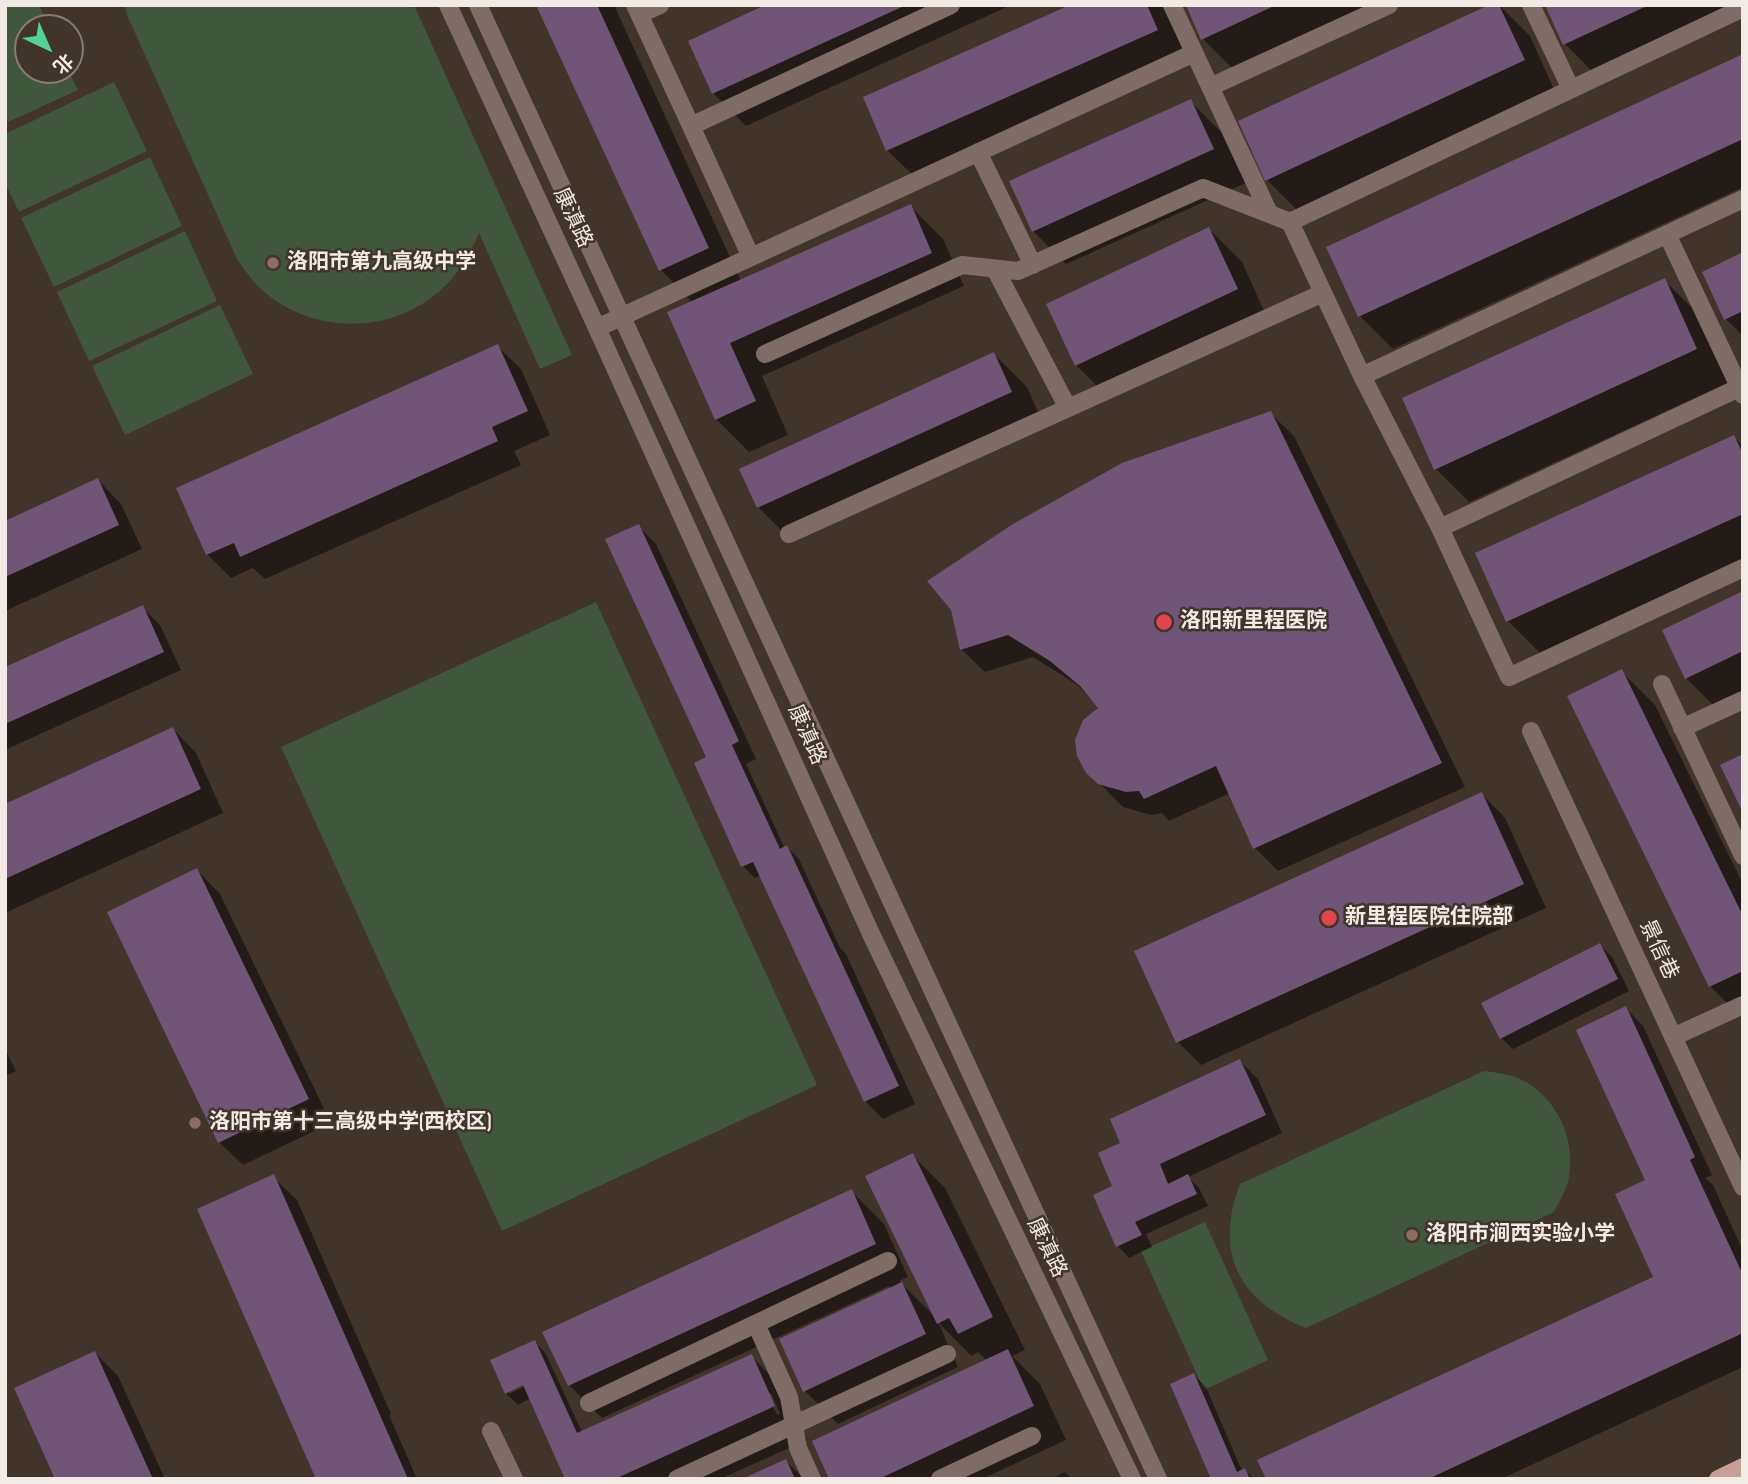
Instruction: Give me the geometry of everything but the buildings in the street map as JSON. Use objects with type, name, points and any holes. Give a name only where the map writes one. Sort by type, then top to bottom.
[{"type":"main road","points":[[1718,1479],[1743,1467]]},
{"type":"street","name":"康滇路","points":[[449,5],[872,936],[1132,1479]]},
{"type":"street","name":"康滇路","points":[[478,5],[1158,1479]]},
{"type":"street","points":[[660,5],[638,10],[751,257]]},
{"type":"street","points":[[691,126],[951,5]]},
{"type":"street","points":[[1172,5],[1269,213]]},
{"type":"street","points":[[1210,87],[1389,5]]},
{"type":"street","points":[[1531,5],[1572,89]]},
{"type":"street","points":[[1290,222],[1743,8]]},
{"type":"street","points":[[597,328],[1194,53]]},
{"type":"street","points":[[978,152],[1033,265]]},
{"type":"street","points":[[765,354],[962,265],[1018,271],[1203,188],[1290,222],[1362,376],[1440,528],[1509,677],[1743,568]]},
{"type":"street","points":[[1362,376],[1743,199]]},
{"type":"street","points":[[1440,528],[1742,389],[1667,234]]},
{"type":"street","points":[[995,269],[1068,408]]},
{"type":"street","points":[[789,534],[1323,293]]},
{"type":"street","points":[[1662,684],[1743,856]]},
{"type":"street","points":[[1682,728],[1743,700]]},
{"type":"street","name":"景信巷","points":[[1531,731],[1743,1187]]},
{"type":"street","points":[[1673,1037],[1743,1005]]},
{"type":"street","points":[[589,1403],[888,1261]]},
{"type":"street","points":[[756,1324],[789,1398],[798,1448],[812,1479]]},
{"type":"street","points":[[677,1479],[947,1354]]},
{"type":"street","points":[[491,1431],[514,1479]]},
{"type":"street","points":[[940,1479],[1032,1436]]},
{"type":"green space","points":[[5,5],[39,5],[43,14],[14,14],[14,84],[75,84],[78,90],[8,122],[5,117]]},
{"type":"green space","points":[[125,5],[414,5],[572,355],[540,369],[479,233],[464,262],[444,287],[425,302],[381,321],[334,323],[311,318],[268,295],[237,259],[127,15]]},
{"type":"green space","points":[[114,82],[147,151],[19,212],[5,183],[5,134]]},
{"type":"green space","points":[[150,157],[182,226],[54,287],[21,218]]},
{"type":"green space","points":[[185,231],[217,301],[89,361],[57,292]]},
{"type":"green space","points":[[220,305],[253,374],[125,435],[92,366]]},
{"type":"green space","points":[[596,602],[817,1085],[502,1231],[281,747]]},
{"type":"green space","points":[[1484,1071],[1526,1082],[1538,1090],[1557,1112],[1568,1139],[1570,1168],[1567,1186],[1554,1212],[1306,1328],[1263,1304],[1248,1289],[1232,1252],[1230,1231],[1240,1184]]},
{"type":"green space","points":[[1205,1222],[1268,1360],[1204,1390],[1141,1251]]},
{"type":"place","name":"洛阳市第九高级中学","points":[[273,263]]},
{"type":"place","name":"洛阳新里程医院","points":[[1164,622]]},
{"type":"place","name":"新里程医院住院部","points":[[1329,918]]},
{"type":"place","name":"洛阳市第十三高级中学(西校区)","points":[[195,1123]]},
{"type":"place","name":"洛阳市涧西实验小学","points":[[1412,1235]]}]
